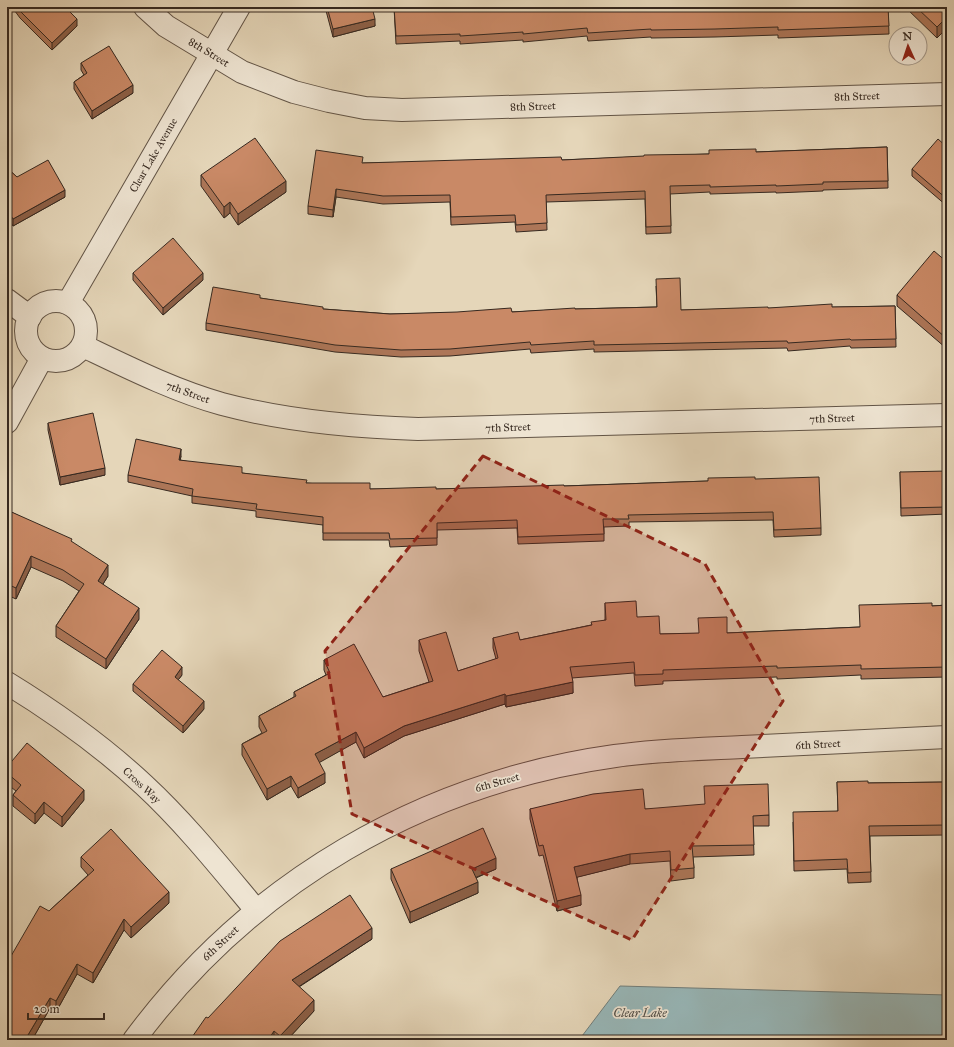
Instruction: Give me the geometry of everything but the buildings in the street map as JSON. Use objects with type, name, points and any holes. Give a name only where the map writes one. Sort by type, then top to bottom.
[{"type":"street","name":"8th Street","points":[[145,7],[166,26],[242,72],[294,92],[329,102],[351,105],[402,110],[947,94]]},
{"type":"street","name":"Clear Lake Avenue","points":[[68,303],[239,7]]},
{"type":"street","points":[[7,300],[30,317]]},
{"type":"street","points":[[59,301],[68,303],[75,308],[85,321],[87,329],[86,338],[77,353],[69,358],[60,361],[42,358],[29,344],[26,335],[30,317],[35,310],[42,305],[59,301]]},
{"type":"street","name":"7th Street","points":[[82,346],[164,383],[222,404],[293,419],[372,427],[418,429],[947,415]]},
{"type":"street","points":[[7,422],[42,358]]},
{"type":"street","name":"Cross Way","points":[[7,684],[42,705],[85,735],[144,785],[198,840],[256,910]]},
{"type":"street","name":"6th Street","points":[[134,1040],[157,1009],[206,955],[256,910],[300,877],[362,839],[405,816],[473,789],[543,769],[615,756],[664,751],[947,737]]},
{"type":"highlighted area","points":[[483,456],[705,564],[783,701],[632,940],[352,814],[325,651]]},
{"type":"water","name":"Clear Lake","points":[[620,986],[947,995],[947,1040],[579,1040]]}]
